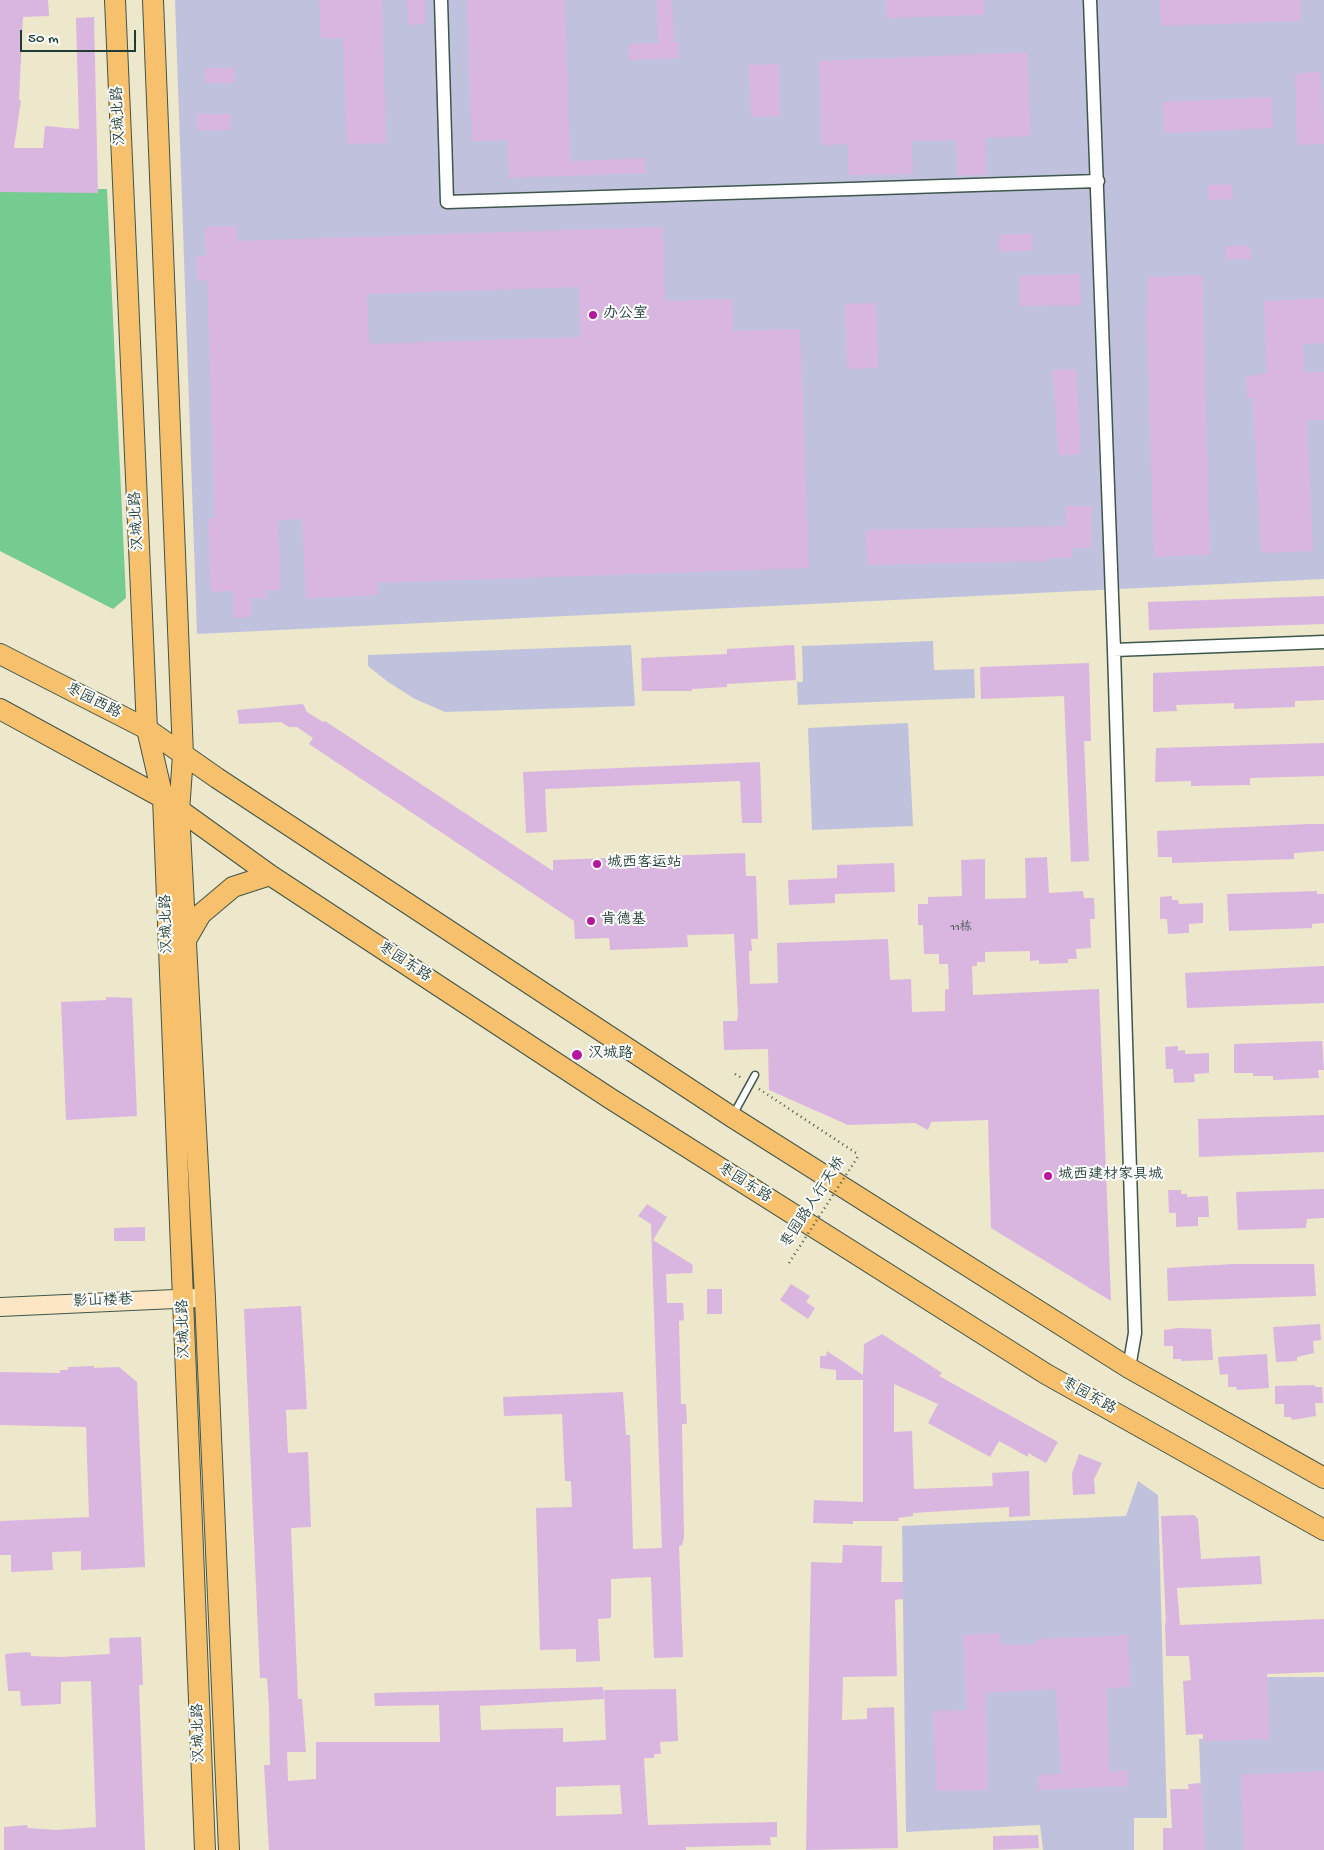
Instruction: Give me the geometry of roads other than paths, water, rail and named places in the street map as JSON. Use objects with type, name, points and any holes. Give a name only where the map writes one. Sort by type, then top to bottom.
[{"type":"main road","name":"汉城北路","points":[[115,0],[148,729],[162,798],[184,1299],[204,1850]]},
{"type":"main road","name":"汉城北路","points":[[153,0],[183,755],[180,812],[205,1298],[229,1850]]},
{"type":"main road","name":"枣园西路","points":[[0,654],[148,729],[183,755]]},
{"type":"main road","points":[[0,709],[162,798],[180,812]]},
{"type":"main road","points":[[183,755],[732,1116],[1129,1368],[1324,1478]]},
{"type":"main road","name":"枣园东路","points":[[180,812],[270,875],[611,1099],[1046,1374],[1324,1530]]},
{"type":"main road","points":[[186,940],[202,914],[233,887],[270,875]]},
{"type":"street","points":[[440,0],[447,202],[1098,181]]},
{"type":"street","points":[[1090,0],[1114,650],[1135,1333],[1129,1368]]},
{"type":"street","points":[[1114,650],[1324,642]]},
{"type":"street","name":"影山楼巷","points":[[0,1307],[205,1298]]},
{"type":"lane","points":[[732,1116],[755,1074]]},
{"type":"place","name":"办公室","points":[[593,315]]},
{"type":"place","name":"城西客运站","points":[[597,864]]},
{"type":"place","name":"肯德基","points":[[591,921]]},
{"type":"place","name":"汉城路","points":[[577,1055]]},
{"type":"place","name":"城西建材家具城","points":[[1048,1176]]}]
